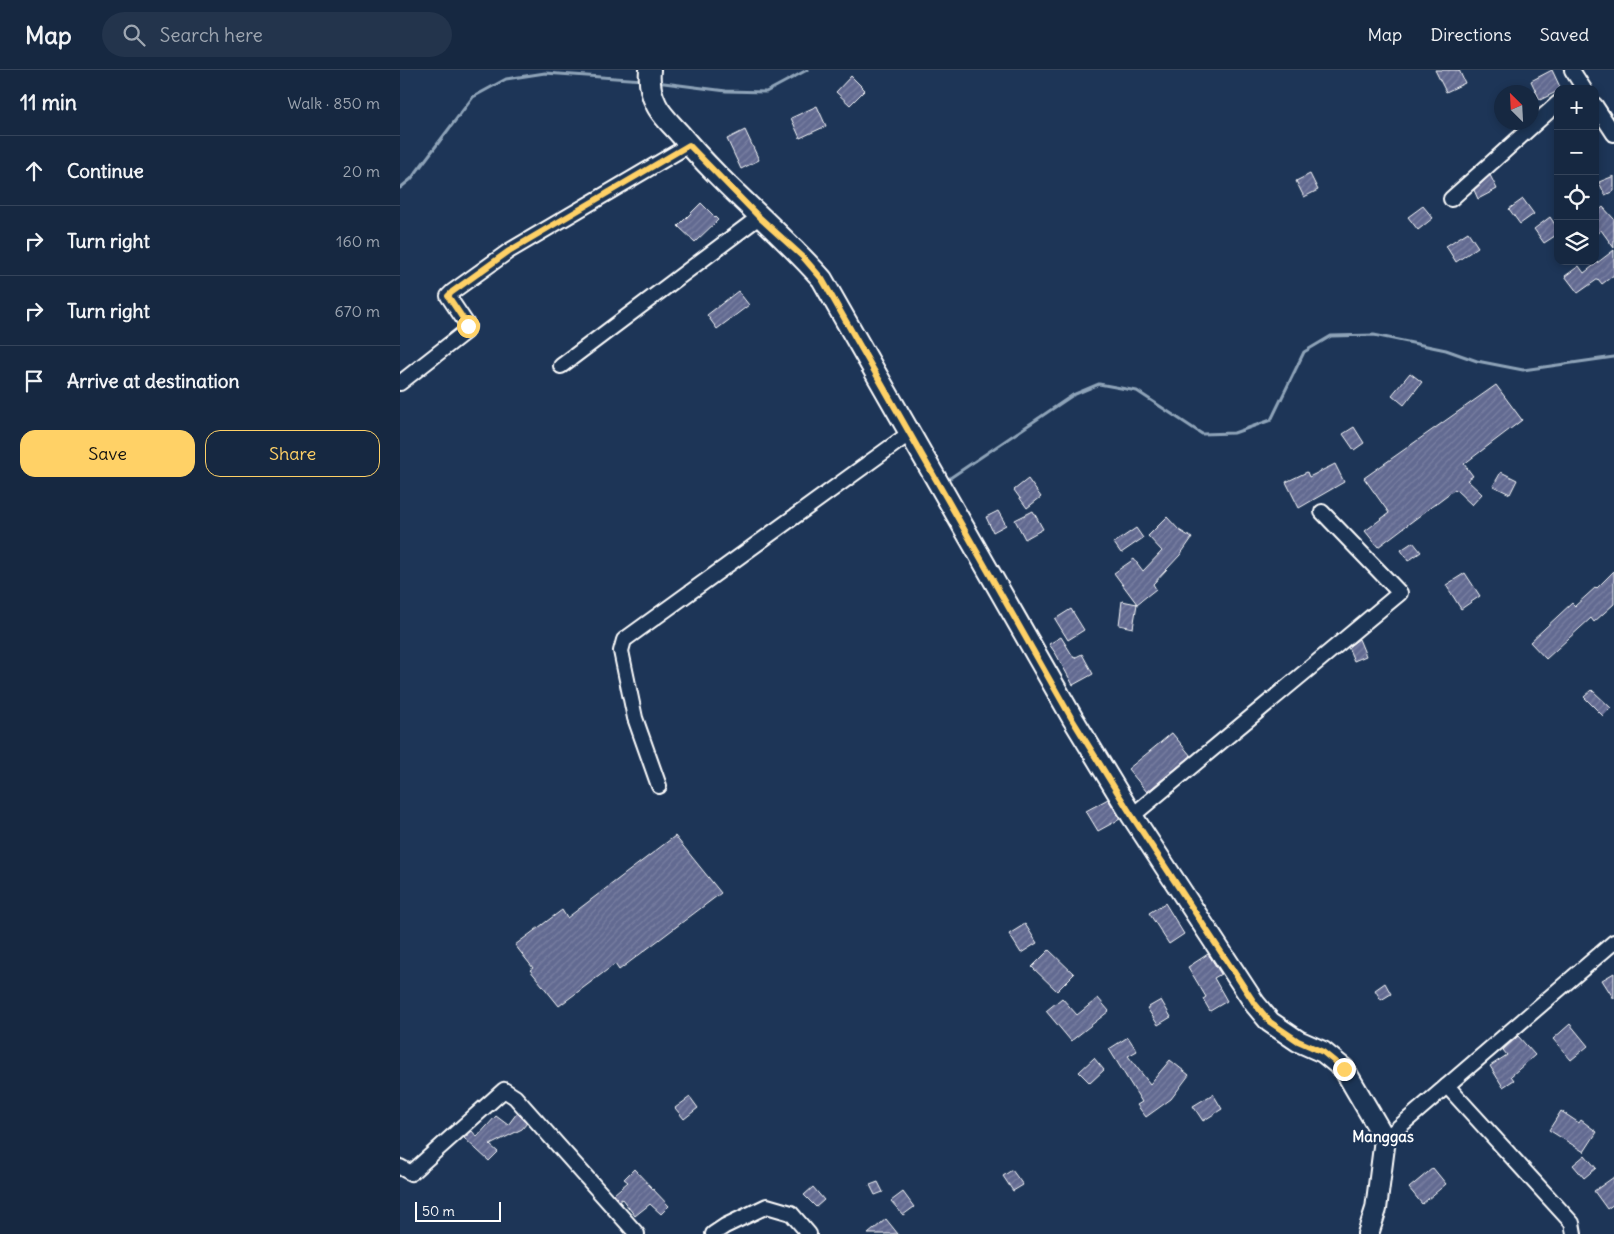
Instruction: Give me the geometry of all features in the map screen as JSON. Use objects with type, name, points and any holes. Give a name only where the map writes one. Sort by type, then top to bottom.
[{"type":"street","points":[[650,70],[650,81],[656,105],[689,145],[759,217],[803,257],[822,279],[1072,719],[1132,816],[1255,1004],[1270,1022],[1298,1041],[1323,1052],[1344,1069],[1385,1139],[1376,1210],[1368,1234]]},
{"type":"street","points":[[1572,70],[1579,85]]},
{"type":"street","points":[[1451,199],[1554,107]]},
{"type":"street","points":[[1599,111],[1614,134]]},
{"type":"street","points":[[400,383],[465,332],[468,326],[448,296],[452,292],[509,251],[689,145]]},
{"type":"street","points":[[561,366],[759,217]]},
{"type":"street","points":[[659,786],[635,718],[621,651],[624,640],[910,432]]},
{"type":"street","points":[[1132,816],[1400,593],[1322,512]]},
{"type":"street","points":[[1385,1139],[1614,942]]},
{"type":"street","points":[[1446,1086],[1572,1223],[1574,1234]]},
{"type":"street","points":[[400,1167],[411,1173],[504,1090],[516,1097],[637,1234]]},
{"type":"street","points":[[713,1234],[724,1226],[768,1206],[791,1212],[809,1234]]},
{"type":"building","points":[[1435,70],[1459,70],[1465,83],[1446,92]]},
{"type":"building","points":[[1552,70],[1559,85],[1554,85],[1554,93],[1540,100],[1539,85],[1533,85],[1531,81]]},
{"type":"building","points":[[851,76],[865,90],[850,105],[836,92]]},
{"type":"building","points":[[817,106],[826,126],[800,138],[791,118]]},
{"type":"building","points":[[745,130],[759,160],[741,169],[727,139]]},
{"type":"building","points":[[1310,174],[1318,190],[1304,197],[1296,181]]},
{"type":"building","points":[[1490,175],[1497,189],[1478,199],[1474,190]]},
{"type":"building","points":[[1614,176],[1614,191],[1605,195],[1599,182]]},
{"type":"building","points":[[1523,199],[1534,214],[1520,224],[1509,209]]},
{"type":"building","points":[[701,203],[718,220],[695,242],[678,226]]},
{"type":"building","points":[[1423,206],[1433,218],[1418,230],[1408,217]]},
{"type":"building","points":[[1603,207],[1614,219],[1614,248],[1601,230],[1599,232],[1599,210]]},
{"type":"building","points":[[1550,217],[1554,223],[1554,237],[1544,243],[1534,229]]},
{"type":"building","points":[[1468,232],[1478,247],[1456,262],[1446,246]]},
{"type":"building","points":[[1614,250],[1614,275],[1602,284],[1598,279],[1578,293],[1565,276],[1579,266],[1584,273],[1594,265],[1599,265],[1599,262]]},
{"type":"building","points":[[738,291],[749,305],[717,329],[707,315]]},
{"type":"building","points":[[1410,373],[1422,382],[1404,405],[1392,395]]},
{"type":"building","points":[[1496,385],[1522,420],[1464,464],[1473,476],[1467,480],[1482,494],[1472,505],[1455,489],[1378,547],[1365,531],[1389,513],[1364,478]]},
{"type":"building","points":[[1354,427],[1364,443],[1354,450],[1343,434]]},
{"type":"building","points":[[1335,464],[1344,482],[1299,508],[1286,482],[1307,472],[1309,477]]},
{"type":"building","points":[[1501,472],[1517,480],[1510,494],[1493,486]]},
{"type":"building","points":[[1028,479],[1041,497],[1027,508],[1014,490]]},
{"type":"building","points":[[998,511],[1006,525],[993,532],[986,517]]},
{"type":"building","points":[[1033,511],[1043,529],[1025,539],[1015,520]]},
{"type":"building","points":[[1167,517],[1179,530],[1192,538],[1180,555],[1153,584],[1156,589],[1137,604],[1114,573],[1134,559],[1143,571],[1162,551],[1148,536]]},
{"type":"building","points":[[1136,528],[1143,538],[1121,553],[1114,543]]},
{"type":"building","points":[[1413,542],[1421,552],[1408,561],[1401,550]]},
{"type":"building","points":[[1614,571],[1614,604],[1594,622],[1591,618],[1546,659],[1530,642],[1572,603],[1575,606]]},
{"type":"building","points":[[1465,573],[1480,596],[1461,609],[1446,585]]},
{"type":"building","points":[[1122,601],[1137,604],[1133,628],[1119,625]]},
{"type":"building","points":[[1071,609],[1084,630],[1068,640],[1055,619]]},
{"type":"building","points":[[1061,637],[1074,658],[1082,654],[1093,674],[1073,685],[1049,644]]},
{"type":"building","points":[[1359,639],[1366,656],[1354,661],[1348,647]]},
{"type":"building","points":[[1592,690],[1611,708],[1603,716],[1584,697]]},
{"type":"building","points":[[1172,733],[1191,756],[1147,792],[1128,769]]},
{"type":"building","points":[[1108,799],[1120,819],[1098,831],[1086,811]]},
{"type":"building","points":[[675,836],[721,893],[619,970],[615,964],[559,1006],[530,970],[533,968],[515,945],[562,910],[567,918]]},
{"type":"building","points":[[1165,903],[1184,934],[1169,944],[1149,913]]},
{"type":"building","points":[[1025,924],[1037,943],[1021,953],[1009,934]]},
{"type":"building","points":[[1049,950],[1074,974],[1057,991],[1032,967]]},
{"type":"building","points":[[1208,954],[1221,974],[1214,978],[1227,1001],[1210,1011],[1203,999],[1206,997],[1188,967]]},
{"type":"building","points":[[1614,973],[1614,999],[1602,980]]},
{"type":"building","points":[[1385,983],[1391,994],[1381,1000],[1375,990]]},
{"type":"building","points":[[1062,998],[1077,1015],[1098,998],[1109,1011],[1071,1041],[1046,1011]]},
{"type":"building","points":[[1161,1000],[1171,1017],[1158,1025],[1147,1008]]},
{"type":"building","points":[[1570,1024],[1588,1046],[1571,1060],[1553,1039]]},
{"type":"building","points":[[1518,1036],[1535,1055],[1511,1076],[1514,1080],[1503,1087],[1490,1066],[1507,1055],[1503,1050]]},
{"type":"building","points":[[1128,1037],[1137,1051],[1128,1056],[1150,1084],[1170,1060],[1189,1075],[1171,1099],[1146,1117],[1137,1105],[1142,1102],[1109,1049]]},
{"type":"building","points":[[1094,1058],[1104,1070],[1090,1083],[1079,1072]]},
{"type":"building","points":[[1213,1094],[1222,1109],[1203,1121],[1193,1106]]},
{"type":"building","points":[[690,1097],[698,1108],[684,1119],[675,1108]]},
{"type":"building","points":[[1561,1111],[1579,1123],[1581,1120],[1597,1132],[1584,1152],[1549,1130]]},
{"type":"building","points":[[517,1113],[527,1123],[522,1129],[490,1145],[498,1152],[489,1161],[464,1138],[472,1131],[477,1137],[496,1116],[508,1125]]},
{"type":"building","points":[[1585,1155],[1596,1168],[1584,1178],[1573,1165]]},
{"type":"building","points":[[1433,1168],[1446,1184],[1422,1204],[1409,1188]]},
{"type":"building","points":[[634,1169],[669,1206],[661,1214],[650,1204],[635,1216],[622,1199],[619,1201],[614,1194],[628,1182],[624,1179]]},
{"type":"building","points":[[1012,1170],[1023,1185],[1013,1191],[1003,1176]]},
{"type":"building","points":[[1614,1177],[1614,1204],[1607,1209],[1594,1191]]},
{"type":"building","points":[[878,1182],[883,1192],[875,1195],[870,1185]]},
{"type":"building","points":[[813,1187],[824,1200],[816,1207],[804,1195]]},
{"type":"building","points":[[903,1192],[914,1207],[903,1215],[891,1201]]},
{"type":"building","points":[[886,1219],[898,1234],[868,1234]]},
{"type":"waterway","points":[[656,82],[726,91],[766,92],[807,70]]},
{"type":"waterway","points":[[400,188],[411,179],[473,97],[506,79],[545,73],[643,80]]},
{"type":"waterway","points":[[950,478],[1073,395],[1099,384],[1137,391],[1202,434],[1234,433],[1271,420],[1304,352],[1331,336],[1374,335],[1446,350],[1477,361],[1523,370],[1614,357]]},
{"type":"district","name":"Manggas","points":[[1383,1136]]},
{"type":"route","points":[[468,326],[450,302],[448,296],[452,292],[509,251],[689,145],[759,217],[803,257],[822,279],[838,304],[1072,719],[1132,816],[1255,1004],[1270,1022],[1298,1041],[1323,1052],[1344,1069]]}]
